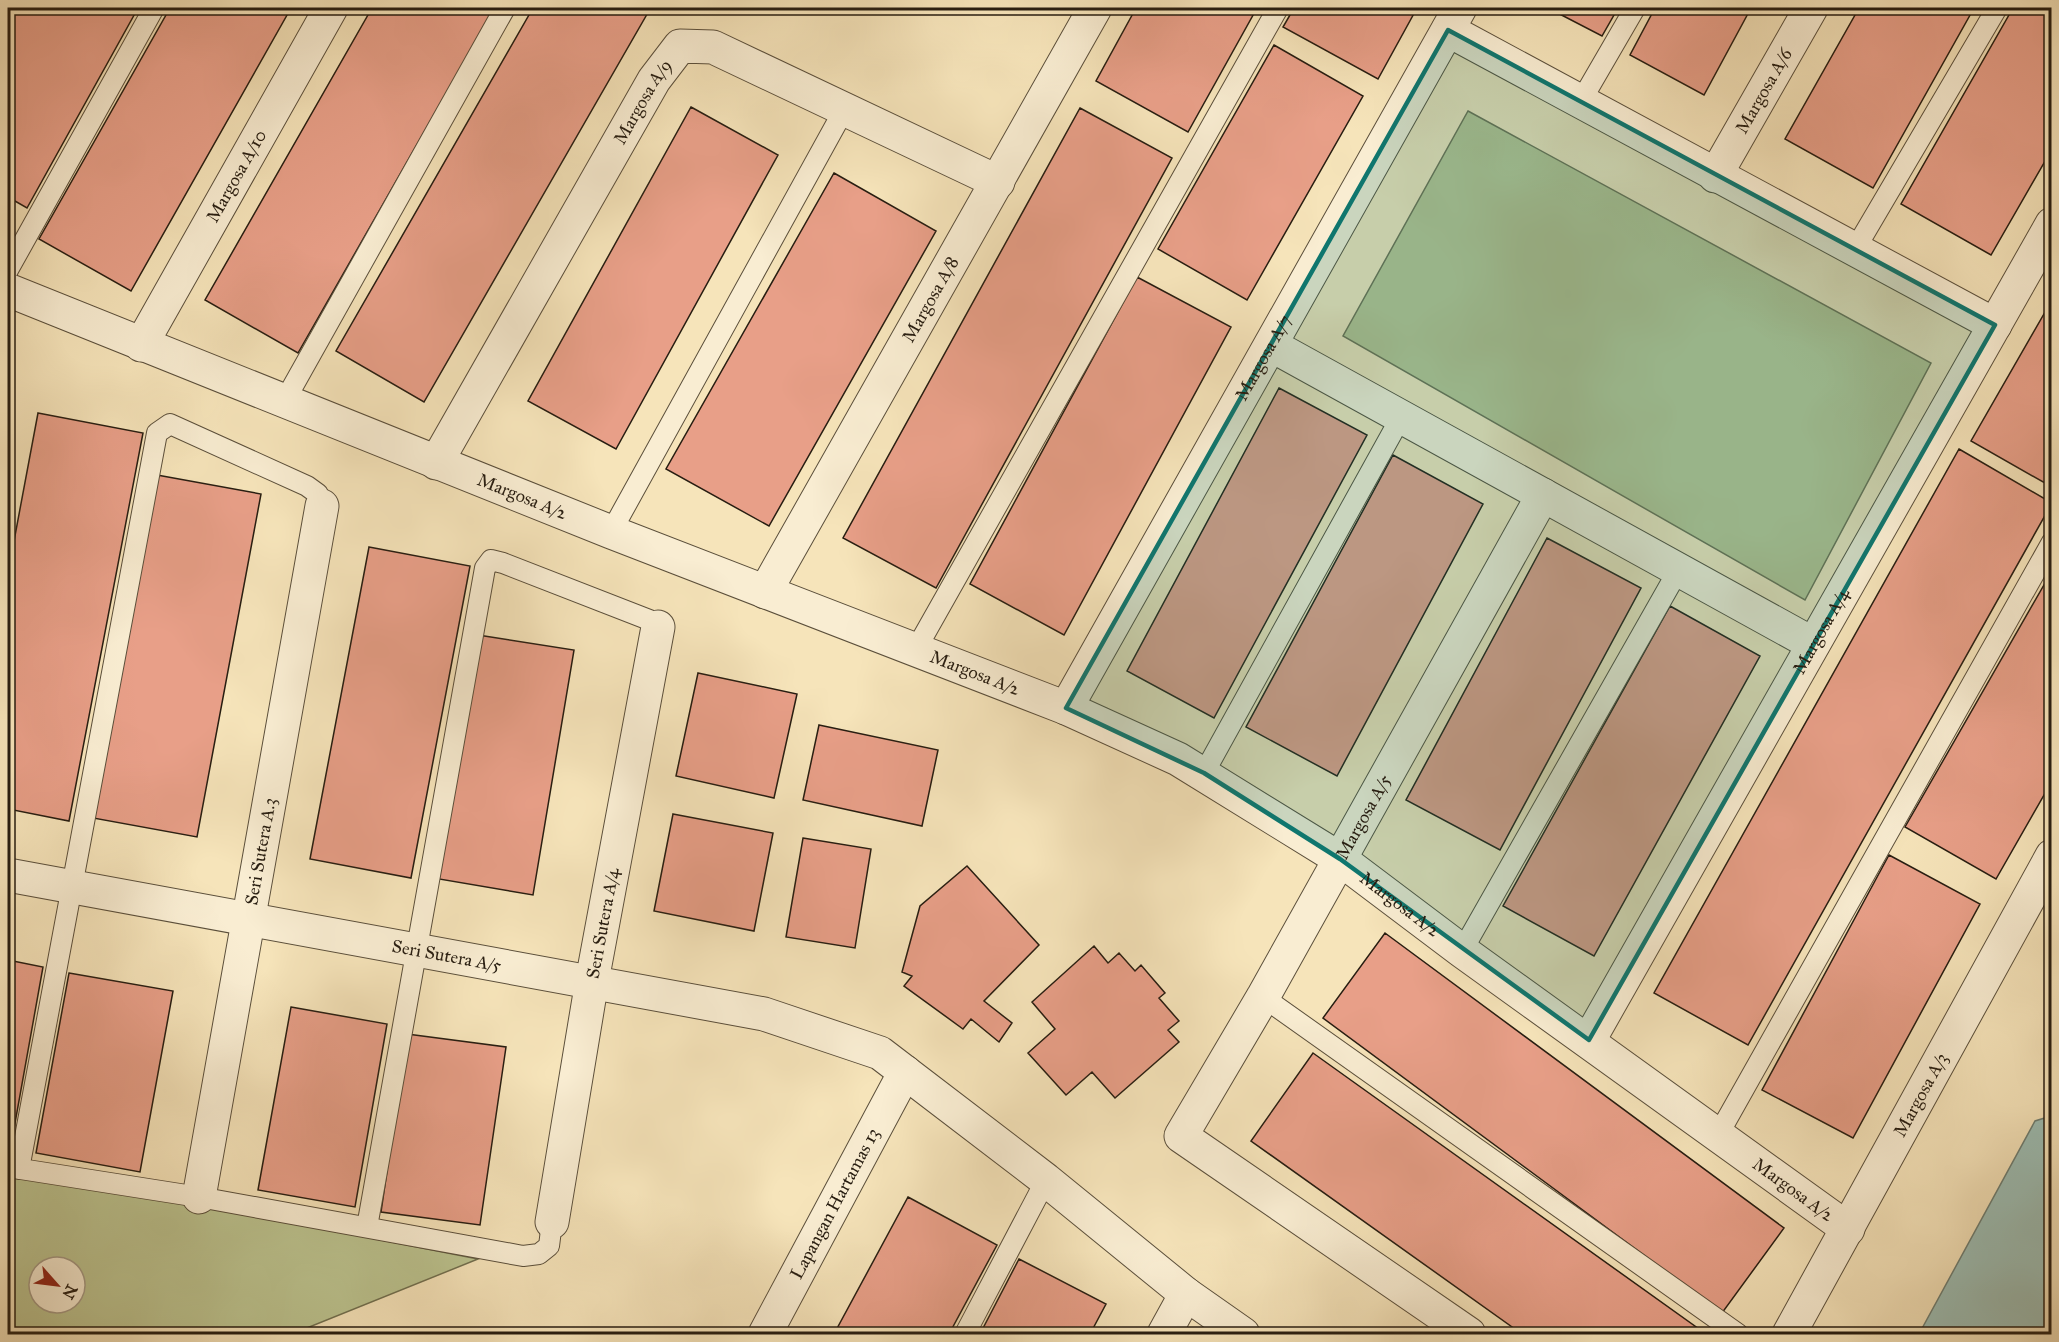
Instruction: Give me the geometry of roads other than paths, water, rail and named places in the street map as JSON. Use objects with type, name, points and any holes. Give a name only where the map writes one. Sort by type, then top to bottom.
[{"type":"street","name":"Margosa A/10","points":[[141,345],[331,8]]},
{"type":"street","name":"Margosa A/8","points":[[765,592],[1095,8]]},
{"type":"street","name":"Margosa A/6","points":[[1715,176],[1811,8]]},
{"type":"street","points":[[1454,19],[1581,101],[1715,176],[1995,325]]},
{"type":"street","name":"Margosa A/7","points":[[1066,708],[1454,19]]},
{"type":"street","name":"Margosa A/9","points":[[436,463],[654,80],[680,46],[713,47],[998,182]]},
{"type":"street","name":"Margosa A/4","points":[[1589,1040],[2052,224]]},
{"type":"street","name":"Margosa A/2","points":[[8,290],[436,463],[1066,708],[1204,773],[1340,859],[1462,951],[1589,1040],[1848,1229]]},
{"type":"street","points":[[1271,345],[1813,644]]},
{"type":"street","name":"Margosa A/5","points":[[1469,1335],[1181,1136],[1263,997],[1543,495]]},
{"type":"street","name":"Seri Sutera A.3","points":[[199,1197],[322,506]]},
{"type":"street","name":"Seri Sutera A/4","points":[[552,1222],[592,981],[658,627]]},
{"type":"street","name":"Margosa A/3","points":[[1789,1335],[2052,856]]},
{"type":"street","name":"Seri Sutera A/5","points":[[8,875],[764,1014],[893,1062],[1046,1180],[1185,1294],[1243,1335]]},
{"type":"street","name":"Lapangan Hartamas 13","points":[[765,1335],[893,1062]]},
{"type":"street","points":[[1164,1335],[1185,1294]]},
{"type":"lane","points":[[8,270],[154,8]]},
{"type":"lane","points":[[284,402],[505,8]]},
{"type":"lane","points":[[915,651],[1278,8]]},
{"type":"lane","points":[[1581,101],[1635,8]]},
{"type":"lane","points":[[1854,251],[1997,8]]},
{"type":"lane","points":[[611,532],[845,108]]},
{"type":"lane","points":[[1204,773],[1401,417]]},
{"type":"lane","points":[[322,506],[318,494],[307,486],[191,431],[170,424],[157,433],[72,887],[13,1168],[199,1197],[523,1256],[539,1254],[549,1246],[552,1222]]},
{"type":"lane","points":[[1718,1135],[2052,542]]},
{"type":"lane","points":[[367,1227],[485,568],[491,560],[503,563],[582,592],[652,621],[658,627]]},
{"type":"lane","points":[[1462,951],[1678,569]]},
{"type":"lane","points":[[1263,997],[1737,1335]]},
{"type":"lane","points":[[965,1335],[1046,1180]]},
{"type":"water","points":[[2051,1116],[2051,1334],[1919,1334],[2035,1121]]}]
